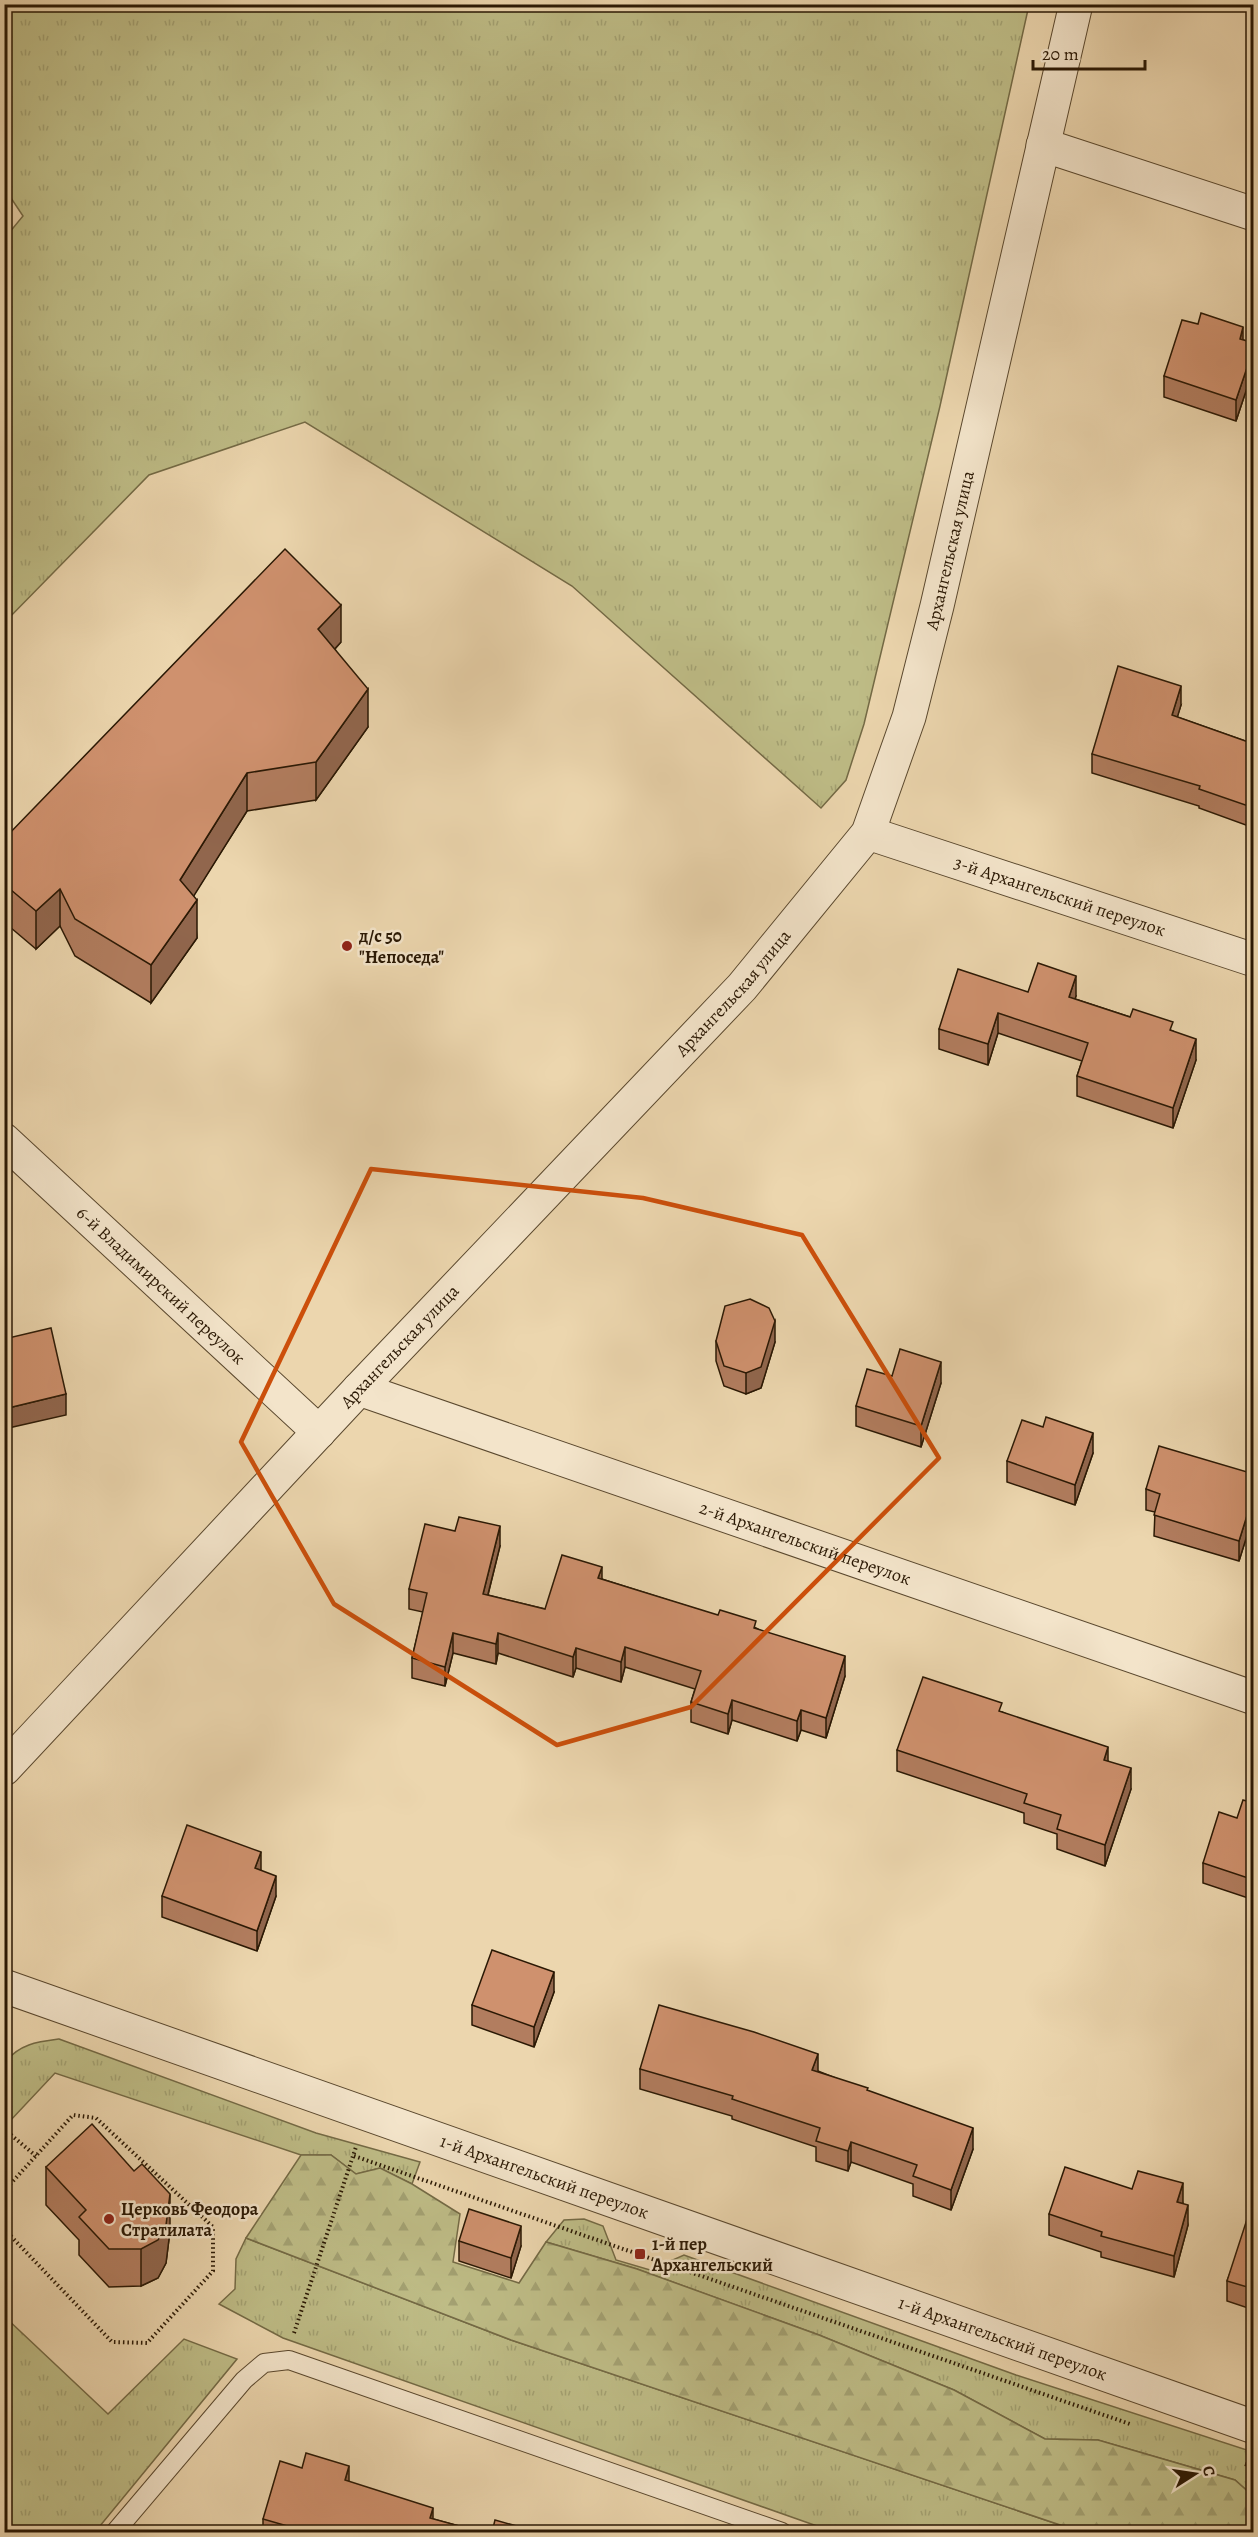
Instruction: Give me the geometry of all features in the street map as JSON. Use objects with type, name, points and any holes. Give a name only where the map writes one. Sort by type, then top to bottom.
[{"type":"street","name":"Архангельская улица","points":[[4,1769],[359,1389],[742,987],[868,833],[912,706],[1076,4]]},
{"type":"street","points":[[1043,145],[1254,214]]},
{"type":"street","name":"3-й Архангельский переулок","points":[[868,833],[1254,960]]},
{"type":"street","name":"6-й Владимирский переулок","points":[[4,1140],[320,1432]]},
{"type":"street","name":"2-й Архангельский переулок","points":[[359,1389],[1254,1698]]},
{"type":"street","name":"1-й Архангельский переулок","points":[[4,1986],[1254,2427]]},
{"type":"lane","points":[[115,2532],[244,2380],[264,2363],[289,2360],[782,2532]]},
{"type":"path","points":[[4,2192],[73,2115],[96,2118],[213,2227],[213,2271],[147,2343],[112,2342],[6,2231],[4,2217]]},
{"type":"path","points":[[289,2360],[295,2325],[366,2115]]},
{"type":"path","points":[[4,2129],[36,2156]]},
{"type":"path","points":[[354,2156],[1141,2428]]},
{"type":"path","points":[[1242,2463],[1254,2467]]},
{"type":"highlighted area","points":[[371,1169],[643,1198],[802,1235],[939,1458],[691,1707],[557,1745],[334,1604],[241,1442]]},
{"type":"green space","points":[[5,4],[1029,5],[940,406],[864,724],[846,780],[821,808],[572,586],[305,422],[149,475],[5,622],[4,239],[23,216],[5,189]]},
{"type":"green space","points":[[59,2039],[316,2133],[420,2162],[412,2184],[380,2168],[356,2174],[331,2155],[301,2155],[55,2073],[10,2121],[5,2116],[5,2062],[17,2051],[29,2045]]},
{"type":"green space","points":[[301,2155],[331,2155],[356,2174],[380,2168],[412,2184],[460,2214],[453,2262],[519,2283],[546,2242],[637,2269],[819,2335],[954,2390],[1045,2439],[1098,2440],[1235,2480],[1253,2496],[1253,2532],[1081,2532],[511,2340],[246,2238]]},
{"type":"green space","points":[[584,2219],[603,2226],[616,2260],[650,2270],[684,2255],[1016,2375],[1253,2452],[1253,2496],[1235,2480],[1098,2440],[1045,2439],[954,2390],[819,2335],[637,2269],[546,2242],[564,2220]]},
{"type":"green space","points":[[246,2238],[511,2340],[1081,2532],[834,2532],[283,2338],[219,2304],[235,2289],[236,2259]]},
{"type":"green space","points":[[4,2316],[108,2414],[184,2339],[237,2359],[95,2532],[13,2532],[4,2524]]},
{"type":"building","points":[[1201,313],[1243,327],[1240,339],[1254,343],[1236,400],[1164,376],[1182,320],[1198,324]]},
{"type":"building","points":[[285,549],[341,605],[318,629],[368,689],[316,762],[247,773],[180,880],[197,900],[151,965],[75,919],[60,889],[36,911],[4,884],[4,839]]},
{"type":"building","points":[[1118,666],[1181,686],[1172,715],[1254,744],[1254,808],[1199,789],[1200,786],[1092,754]]},
{"type":"building","points":[[1038,963],[1076,976],[1069,997],[1130,1017],[1133,1009],[1173,1022],[1170,1030],[1196,1039],[1173,1108],[1077,1076],[1088,1043],[998,1013],[988,1044],[939,1029],[958,969],[1028,992]]},
{"type":"building","points":[[750,1299],[769,1308],[775,1321],[761,1367],[746,1373],[724,1366],[716,1341],[725,1306]]},
{"type":"building","points":[[51,1328],[66,1394],[4,1409],[4,1339]]},
{"type":"building","points":[[900,1349],[941,1362],[921,1426],[856,1406],[867,1369],[892,1376]]},
{"type":"building","points":[[1046,1417],[1093,1433],[1075,1485],[1007,1461],[1022,1420],[1043,1427]]},
{"type":"building","points":[[1159,1446],[1254,1474],[1254,1493],[1239,1541],[1154,1515],[1160,1494],[1146,1489]]},
{"type":"building","points":[[459,1517],[500,1526],[483,1594],[545,1609],[562,1555],[602,1567],[598,1578],[718,1615],[720,1610],[756,1621],[754,1628],[845,1656],[826,1718],[801,1710],[797,1721],[732,1700],[728,1714],[691,1702],[701,1671],[625,1647],[621,1662],[576,1648],[573,1657],[498,1633],[496,1644],[453,1633],[445,1667],[412,1658],[427,1593],[409,1589],[425,1524],[455,1531]]},
{"type":"building","points":[[923,1677],[1002,1703],[999,1711],[1108,1747],[1104,1760],[1131,1768],[1105,1845],[1057,1829],[1061,1815],[1024,1803],[1027,1794],[897,1750]]},
{"type":"building","points":[[1243,1800],[1254,1803],[1254,1880],[1203,1863],[1219,1812],[1237,1818]]},
{"type":"building","points":[[187,1825],[261,1852],[255,1868],[276,1876],[257,1931],[162,1896]]},
{"type":"building","points":[[492,1950],[554,1972],[534,2027],[472,2005]]},
{"type":"building","points":[[659,2005],[754,2032],[818,2054],[812,2070],[868,2088],[867,2090],[973,2128],[951,2190],[913,2176],[917,2165],[851,2142],[848,2151],[816,2141],[820,2128],[732,2099],[733,2096],[640,2069]]},
{"type":"building","points":[[92,2124],[134,2171],[142,2164],[170,2194],[166,2225],[158,2240],[141,2249],[109,2249],[79,2217],[86,2210],[46,2167]]},
{"type":"building","points":[[1065,2167],[1132,2189],[1138,2171],[1183,2183],[1177,2202],[1188,2205],[1174,2256],[1101,2236],[1102,2232],[1049,2214]]},
{"type":"building","points":[[469,2209],[521,2226],[511,2258],[459,2241]]},
{"type":"building","points":[[1249,2213],[1254,2214],[1254,2289],[1227,2281]]},
{"type":"building","points":[[306,2453],[349,2466],[345,2480],[433,2508],[430,2518],[481,2532],[308,2532],[263,2519],[280,2461],[302,2468]]},
{"type":"building","points":[[495,2520],[531,2530],[531,2532],[492,2532]]},
{"type":"place","name":"д/с 50 \"Непоседа\"","points":[[347,946]]},
{"type":"place","name":"Церковь Феодора Стратилата","points":[[109,2219]]},
{"type":"place","name":"1-й пер Архангельский","points":[[640,2254]]}]
